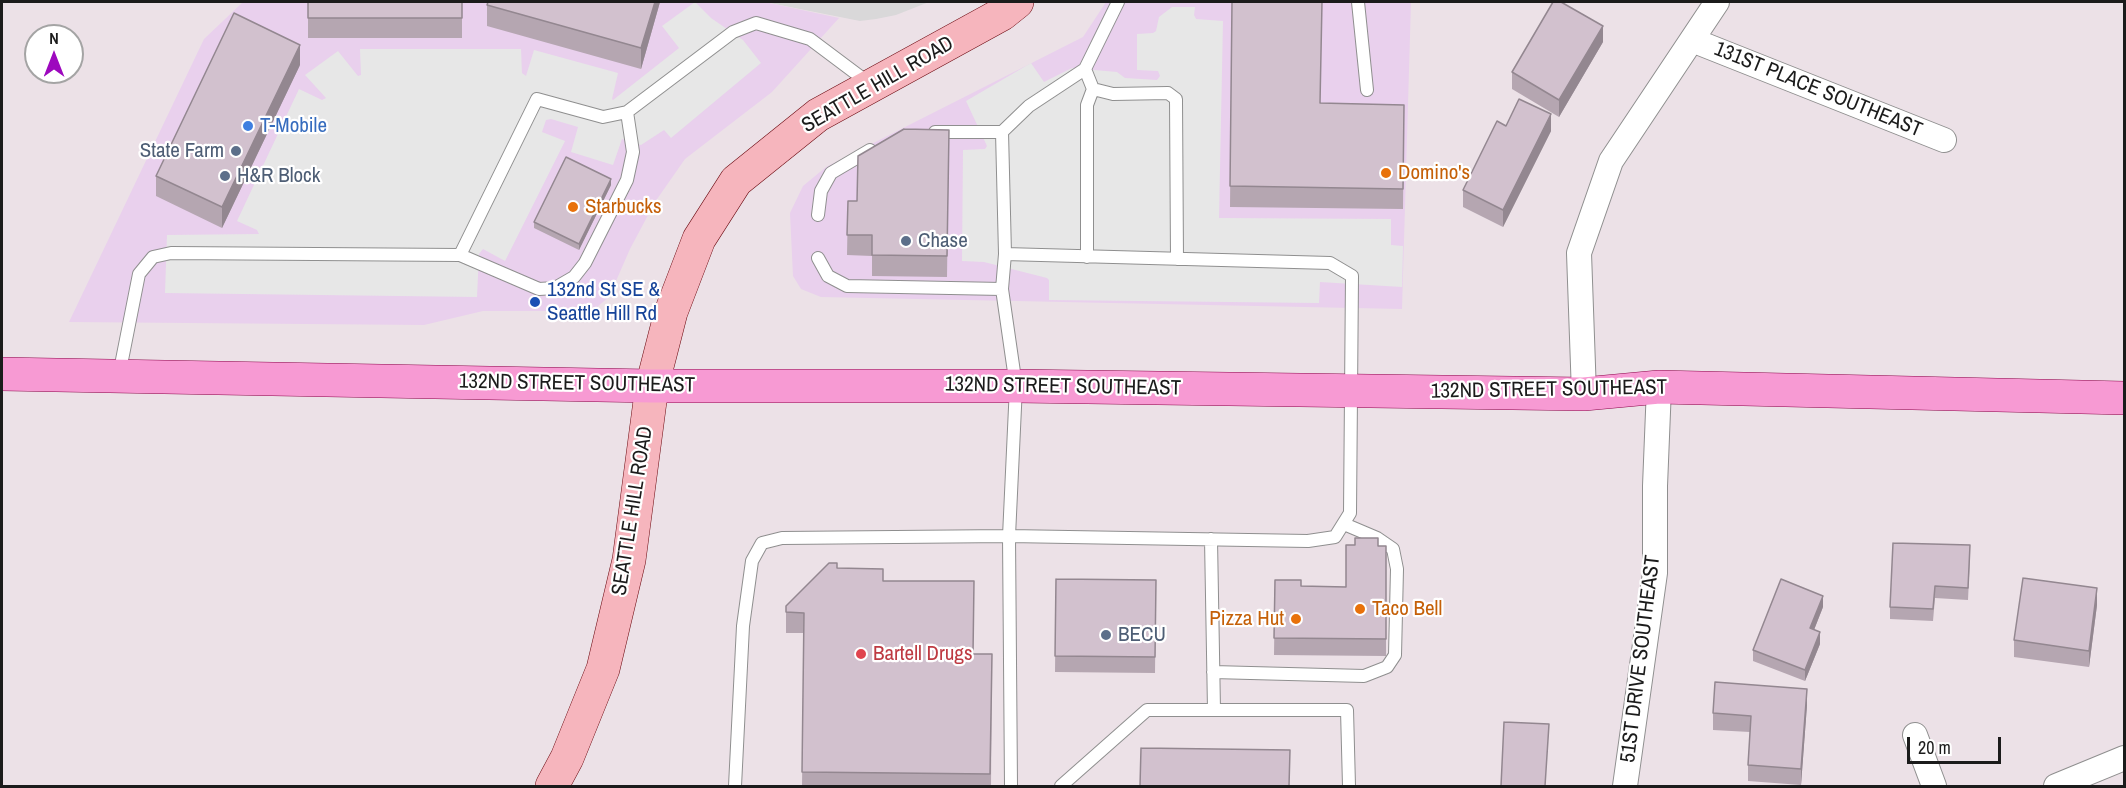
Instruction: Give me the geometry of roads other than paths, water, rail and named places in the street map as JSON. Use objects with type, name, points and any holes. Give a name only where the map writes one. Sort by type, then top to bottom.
[{"type":"main road","name":"SEATTLE HILL ROAD","points":[[552,786],[567,759],[603,669],[628,560],[652,386],[671,312],[699,239],[736,181],[818,115],[1002,14],[1017,2]]},
{"type":"main road","name":"132ND STREET SOUTHEAST","points":[[2,374],[652,386],[1016,386],[1584,394],[1659,387],[2124,398]]},
{"type":"street","points":[[1584,394],[1580,253],[1611,161],[1717,2]]},
{"type":"street","name":"131ST PLACE SOUTHEAST","points":[[1692,40],[1944,140]]},
{"type":"street","name":"51ST DRIVE SOUTHEAST","points":[[1625,786],[1655,573],[1655,486],[1659,387]]},
{"type":"street","points":[[1915,735],[1934,786]]},
{"type":"street","points":[[2056,786],[2124,758]]},
{"type":"lane","points":[[919,132],[1002,132],[1029,106],[1085,69],[1118,2]]},
{"type":"lane","points":[[1358,2],[1366,90]]},
{"type":"lane","points":[[460,255],[537,99],[603,117],[627,112],[733,32],[756,23],[810,39],[871,85]]},
{"type":"lane","points":[[1085,69],[1093,89],[1086,105],[1087,257]]},
{"type":"lane","points":[[1093,89],[1113,94],[1168,93],[1176,99],[1177,259]]},
{"type":"lane","points":[[119,376],[139,274],[153,257],[171,252],[460,255],[539,289],[555,288],[574,277],[585,263],[627,180],[633,152],[627,112]]},
{"type":"lane","points":[[1002,132],[1005,254],[1002,289],[1016,386],[1009,536],[1011,786]]},
{"type":"lane","points":[[818,215],[821,191],[831,173],[877,145]]},
{"type":"lane","points":[[735,786],[743,626],[752,561],[762,543],[782,538],[1009,536],[1308,541],[1335,537],[1350,513],[1352,276],[1330,263],[1005,254]]},
{"type":"lane","points":[[818,258],[828,276],[847,286],[1002,289]]},
{"type":"lane","points":[[1213,672],[1364,676],[1387,667],[1395,655],[1397,569],[1393,549],[1377,538],[1344,524]]},
{"type":"lane","points":[[1211,539],[1214,710]]},
{"type":"lane","points":[[1061,786],[1147,710],[1347,710],[1349,786]]},
{"type":"place","name":"T-Mobile","points":[[248,126]]},
{"type":"place","name":"State Farm","points":[[236,151]]},
{"type":"place","name":"Domino's","points":[[1386,173]]},
{"type":"place","name":"H&R Block","points":[[225,176]]},
{"type":"place","name":"Starbucks","points":[[573,207]]},
{"type":"place","name":"Chase","points":[[906,241]]},
{"type":"place","name":"132nd St SE & Seattle Hill Rd","points":[[535,302]]},
{"type":"place","name":"Taco Bell","points":[[1360,609]]},
{"type":"place","name":"Pizza Hut","points":[[1296,619]]},
{"type":"place","name":"BECU","points":[[1106,635]]},
{"type":"place","name":"Bartell Drugs","points":[[861,654]]}]
